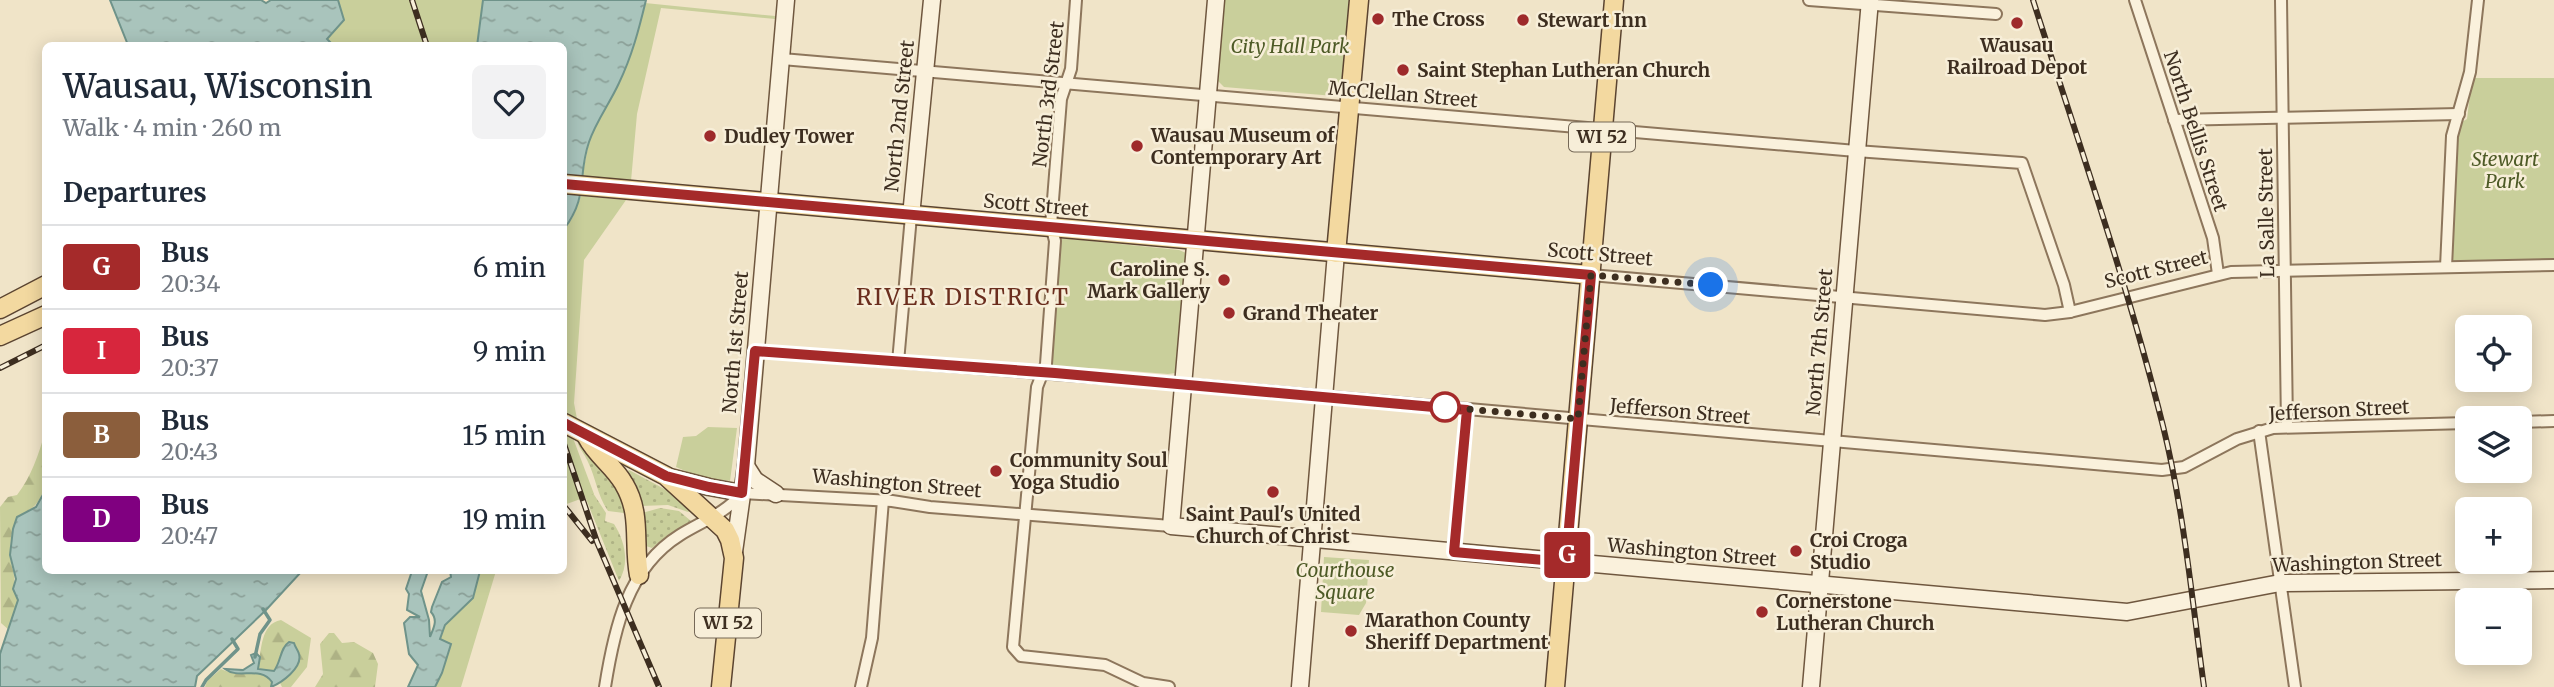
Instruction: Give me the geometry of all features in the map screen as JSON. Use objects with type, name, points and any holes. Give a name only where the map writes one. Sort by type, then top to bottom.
[{"type":"main road","points":[[1336,253],[1359,0]]},
{"type":"main road","name":"WI 52","points":[[1555,687],[1614,0]]},
{"type":"main road","name":"Scott Street","points":[[567,184],[1591,275]]},
{"type":"main road","points":[[3,305],[42,287]]},
{"type":"main road","points":[[0,336],[42,317]]},
{"type":"main road","name":"WI 52","points":[[567,424],[666,476],[713,517],[729,536],[734,558]]},
{"type":"main road","points":[[586,434],[594,449],[621,478],[631,498],[637,521],[639,575]]},
{"type":"main road","name":"North 1st Street","points":[[721,687],[734,558]]},
{"type":"street","name":"North 1st Street","points":[[734,558],[746,466],[786,0]]},
{"type":"street","name":"North 2nd Street","points":[[898,362],[932,0]]},
{"type":"street","name":"North 3rd Street","points":[[1076,0],[1071,69],[1061,100],[1052,228],[1055,241],[1043,373],[1037,387],[1026,516],[1022,529],[1014,650],[1024,657],[1105,665],[1143,683],[1169,687]]},
{"type":"street","points":[[1171,526],[1216,0]]},
{"type":"street","points":[[1809,0],[1869,2],[1996,14]]},
{"type":"street","name":"North Bellis Street","points":[[2135,0],[2214,242],[2218,274]]},
{"type":"street","name":"La Salle Street","points":[[2281,0],[2287,426]]},
{"type":"street","points":[[2446,267],[2452,143],[2470,72],[2478,0]]},
{"type":"street","name":"North 7th Street","points":[[1811,687],[1869,2]]},
{"type":"street","name":"McClellan Street","points":[[782,59],[2022,163],[2064,285],[2070,312]]},
{"type":"street","points":[[2174,120],[2459,114]]},
{"type":"street","points":[[1300,687],[1336,253]]},
{"type":"street","name":"Scott Street","points":[[1591,275],[2045,315],[2070,312],[2218,274],[2554,265]]},
{"type":"street","name":"Jefferson Street","points":[[755,351],[1183,384],[2164,470],[2184,467],[2237,439],[2259,431],[2287,426],[2455,423]]},
{"type":"street","points":[[2532,422],[2554,421]]},
{"type":"street","points":[[2259,431],[2295,687]]},
{"type":"street","points":[[746,466],[755,480],[776,494]]},
{"type":"street","points":[[666,476],[742,493]]},
{"type":"street","points":[[605,687],[621,614],[639,575],[667,544],[713,517],[742,493]]},
{"type":"street","name":"Washington Street","points":[[742,493],[883,500],[930,508],[1171,526],[2127,611],[2280,583],[2554,580]]},
{"type":"street","points":[[861,687],[873,638],[883,500]]},
{"type":"green space","points":[[338,0],[483,0],[477,42],[330,42],[327,39],[344,20]]},
{"type":"green space","name":"City Hall Park","points":[[1225,0],[1349,0],[1341,93],[1335,96],[1224,87],[1218,81],[1218,76]]},
{"type":"green space","points":[[645,3],[775,16],[775,19],[661,8],[637,114],[631,181],[582,177],[590,138],[629,60]]},
{"type":"green space","name":"Stewart Park","points":[[2472,78],[2554,78],[2554,260],[2452,260],[2458,133],[2462,122],[2467,119]]},
{"type":"green space","points":[[581,196],[626,200],[584,260],[574,403],[577,419],[567,414],[567,225]]},
{"type":"green space","points":[[1061,238],[1179,250],[1186,253],[1176,373],[1064,369],[1053,365],[1051,360]]},
{"type":"green space","points":[[708,427],[737,428],[730,481],[699,477],[676,467],[683,437],[696,436]]},
{"type":"green space","points":[[567,431],[573,438],[594,494],[567,504]]},
{"type":"green space","points":[[42,441],[42,494],[30,509],[19,515],[12,534],[10,555],[14,576],[13,589],[18,600],[9,630],[1,623],[0,507],[8,497],[17,495]]},
{"type":"green space","points":[[577,441],[608,468],[627,510],[624,513],[608,511]]},
{"type":"green space","points":[[629,470],[670,492],[691,511],[668,505],[641,506],[625,474]]},
{"type":"green space","points":[[593,493],[606,513],[605,521],[614,524],[621,538],[625,560],[619,581],[584,494]]},
{"type":"green space","points":[[660,508],[679,511],[691,521],[652,548],[643,545],[642,513]]},
{"type":"green space","name":"Courthouse Square","points":[[1324,557],[1369,560],[1366,603],[1359,615],[1321,612]]},
{"type":"green space","points":[[479,574],[495,574],[461,687],[435,687],[451,644],[440,639],[445,625],[473,598]]},
{"type":"green space","points":[[281,620],[311,638],[307,667],[291,687],[282,687],[280,683],[287,677],[299,654],[294,643],[282,652],[275,671],[258,667],[266,632],[274,622]]},
{"type":"green space","points":[[329,633],[334,633],[342,643],[354,642],[373,653],[378,664],[375,687],[315,687],[323,674],[320,644]]},
{"type":"green space","points":[[221,669],[235,673],[262,674],[272,682],[271,687],[205,687],[207,681]]},
{"type":"water","points":[[110,0],[261,0],[266,3],[271,0],[338,0],[344,20],[327,39],[330,42],[127,42]]},
{"type":"water","points":[[483,0],[646,0],[628,63],[589,142],[580,196],[567,224],[567,42],[478,42]]},
{"type":"water","points":[[42,496],[42,574],[299,574],[197,676],[195,687],[0,687],[0,654],[18,600],[13,589],[16,579],[10,555],[13,529],[17,517],[36,507]]},
{"type":"water","points":[[411,574],[427,574],[421,591],[429,620],[430,637],[435,624],[432,607],[442,582],[451,577],[450,574],[479,574],[473,598],[445,625],[440,639],[451,644],[435,687],[408,687],[418,665],[409,654],[404,623],[410,617],[420,617],[407,610],[409,594],[406,589]]},
{"type":"water","points":[[289,642],[294,643],[299,653],[298,664],[295,670],[271,687],[272,682],[262,674],[237,673],[225,669],[243,670],[254,663],[251,655],[256,653],[260,657],[258,669],[274,671]]},
{"type":"waterway","points":[[255,657],[260,634],[270,620],[263,609]]},
{"type":"waterway","points":[[202,687],[238,649],[232,639]]},
{"type":"railway","points":[[412,0],[426,42]]},
{"type":"railway","points":[[2033,0],[2118,265],[2163,426],[2182,523],[2204,687]]},
{"type":"railway","points":[[0,368],[42,347]]},
{"type":"railway","points":[[567,453],[597,542],[659,687]]},
{"type":"railway","points":[[567,510],[592,541]]},
{"type":"bus line","name":"G","points":[[567,184],[1591,275],[1566,562],[1454,552],[1467,410],[1055,373],[755,351],[742,493],[666,476],[567,424]]},
{"type":"place","name":"The Cross","points":[[1378,19]]},
{"type":"place","name":"Stewart Inn","points":[[1523,20]]},
{"type":"place","name":"Wausau Railroad Depot","points":[[2017,23]]},
{"type":"place","name":"Saint Stephan Lutheran Church","points":[[1403,70]]},
{"type":"place","name":"Dudley Tower","points":[[710,136]]},
{"type":"place","name":"Wausau Museum of Contemporary Art","points":[[1137,146]]},
{"type":"place","name":"Caroline S. Mark Gallery","points":[[1224,280]]},
{"type":"place","name":"Grand Theater","points":[[1229,313]]},
{"type":"place","name":"Community Soul Yoga Studio","points":[[996,471]]},
{"type":"place","name":"Saint Paul's United Church of Christ","points":[[1273,492]]},
{"type":"place","name":"Croi Croga Studio","points":[[1796,551]]},
{"type":"place","name":"Cornerstone Lutheran Church","points":[[1762,612]]},
{"type":"place","name":"Marathon County Sheriff Department","points":[[1351,631]]},
{"type":"district","name":"RIVER DISTRICT","points":[[963,297]]},
{"type":"route","points":[[1445,407],[1578,419],[1591,275],[1711,285]]}]
